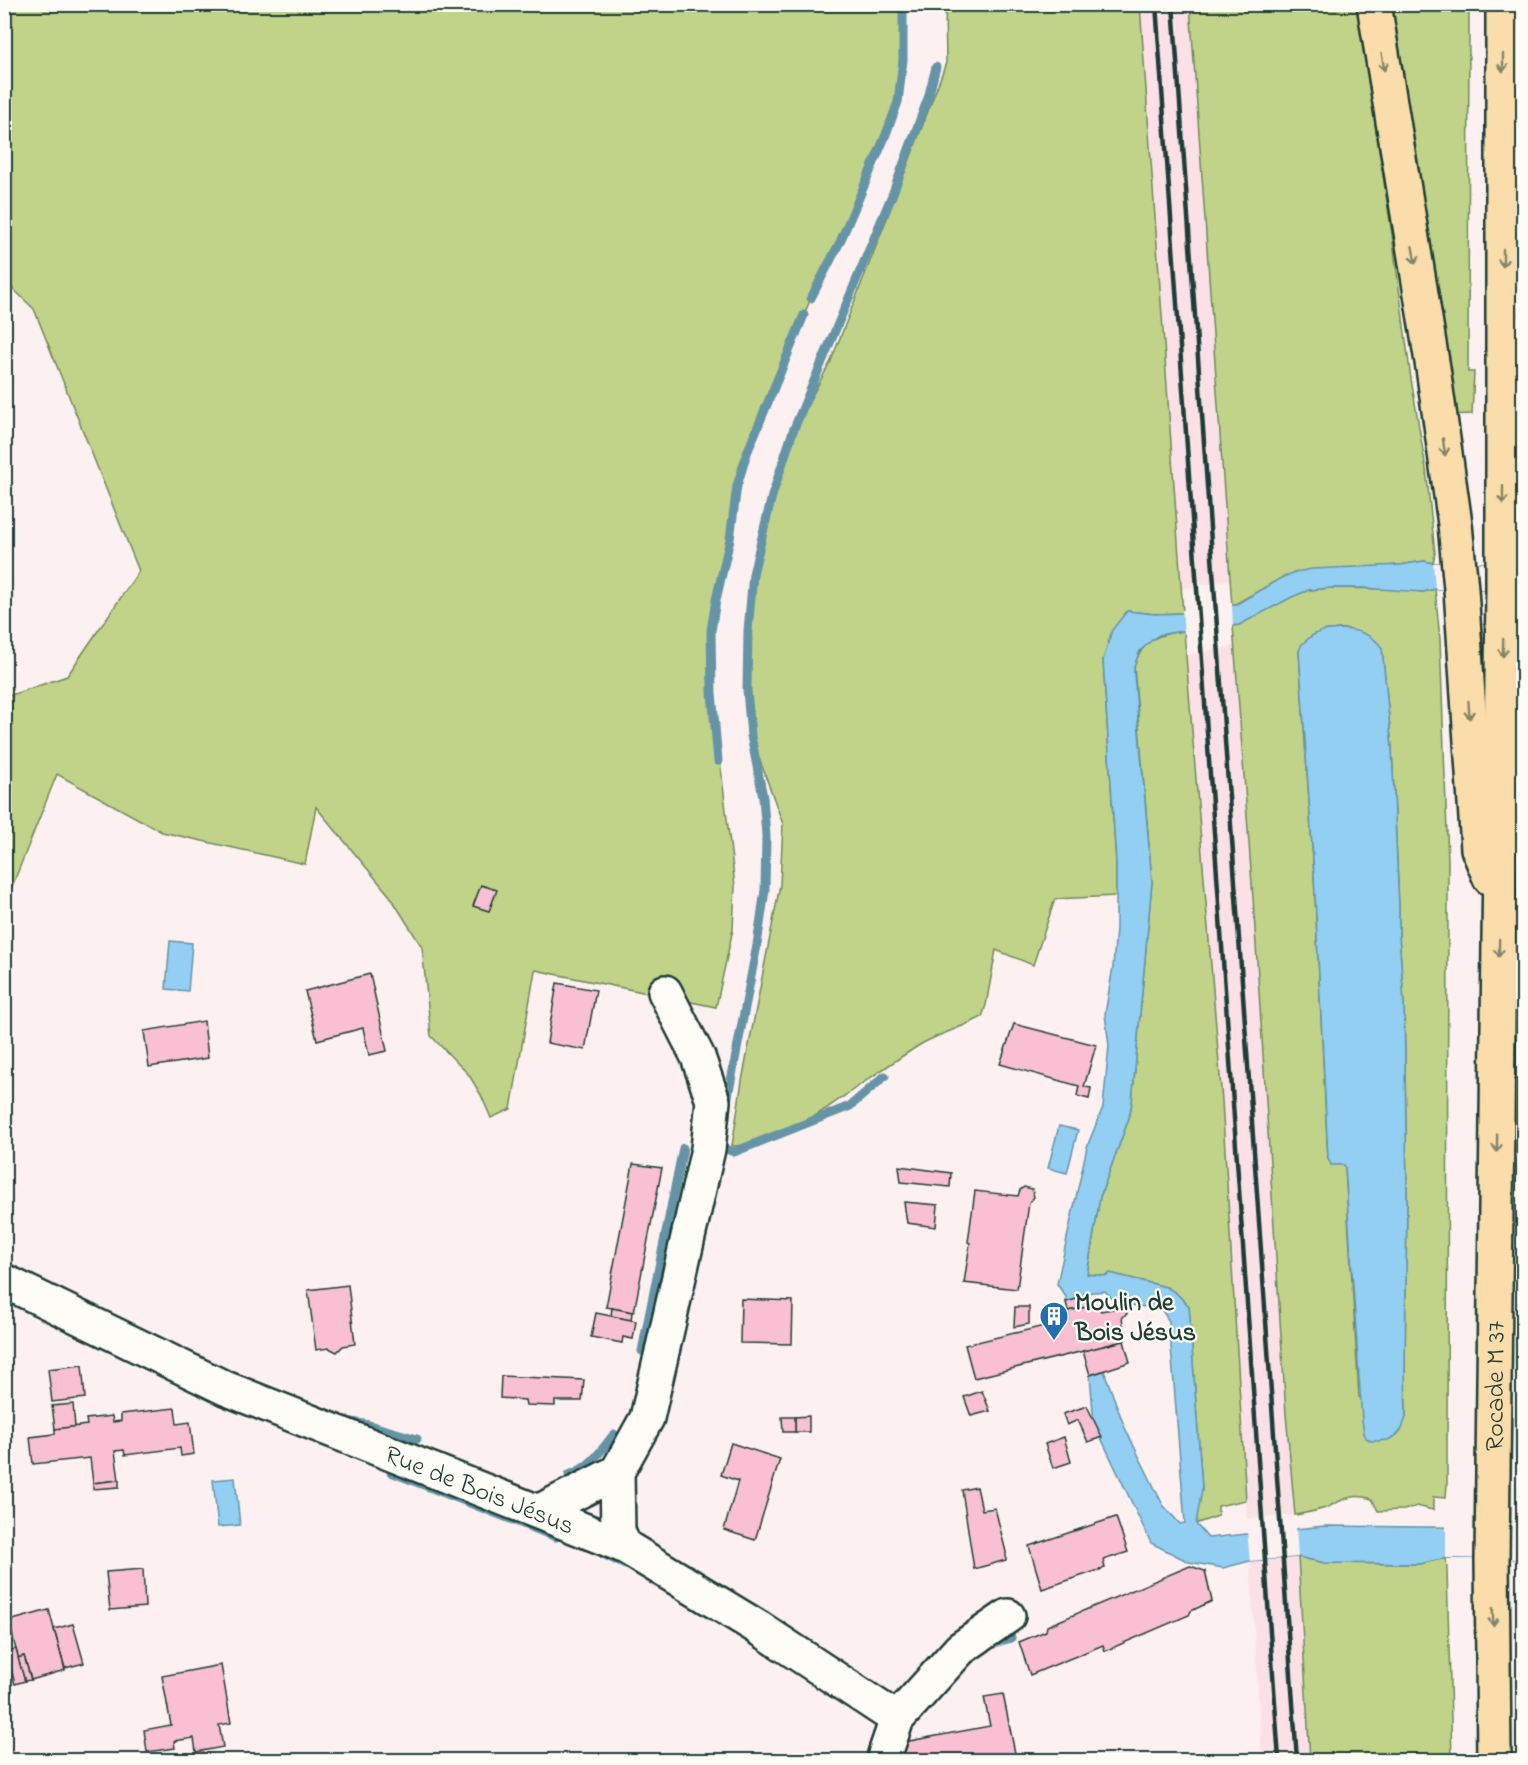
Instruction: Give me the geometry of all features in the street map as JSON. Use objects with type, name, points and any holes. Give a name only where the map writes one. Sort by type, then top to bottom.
[{"type":"highway","points":[[1374,4],[1433,368],[1460,576],[1478,849],[1500,902]]},
{"type":"highway","name":"Rocade M 37","points":[[1494,1761],[1492,1559],[1503,576],[1503,4]]},
{"type":"street","points":[[624,1546],[618,1531],[617,1472],[647,1418],[708,1149],[713,1101],[698,1058],[665,992]]},
{"type":"street","name":"Rue de Bois Jésus","points":[[4,1281],[225,1388],[624,1546],[759,1628],[897,1719]]},
{"type":"street","points":[[540,1511],[617,1472]]},
{"type":"street","points":[[886,1761],[885,1754],[897,1719],[960,1649],[1008,1616]]},
{"type":"shaded area","points":[[1140,5],[1190,5],[1230,580],[1180,589]]},
{"type":"shaded area","points":[[1234,646],[1253,898],[1286,1414],[1295,1515],[1247,1519],[1222,1101],[1186,655]]},
{"type":"shaded area","points":[[1298,1557],[1310,1760],[1262,1760],[1250,1561]]},
{"type":"green space","points":[[5,5],[903,5],[903,60],[898,102],[840,242],[811,298],[747,453],[737,486],[730,539],[711,631],[712,693],[735,886],[733,929],[716,1007],[535,970],[511,1109],[491,1118],[469,1075],[431,1036],[422,947],[390,896],[316,807],[305,864],[162,832],[57,774],[5,904],[5,697],[67,676],[139,571],[34,309],[5,281]]},
{"type":"green space","points":[[945,5],[1140,5],[1183,613],[1155,614],[1127,611],[1103,660],[1116,862],[1116,896],[1055,899],[1033,965],[996,950],[982,1017],[923,1043],[798,1126],[766,1140],[749,1145],[732,1146],[742,1081],[780,885],[783,824],[751,736],[747,690],[748,631],[753,574],[772,496],[793,431],[831,361],[946,63]]},
{"type":"green space","points":[[1190,5],[1357,5],[1426,469],[1435,553],[1433,563],[1424,561],[1283,577],[1232,606]]},
{"type":"green space","points":[[1388,5],[1469,5],[1468,372],[1474,372],[1472,414],[1450,415]]},
{"type":"green space","points":[[1396,589],[1423,592],[1435,589],[1440,639],[1448,861],[1447,1483],[1446,1498],[1433,1497],[1433,1510],[1417,1506],[1404,1510],[1378,1511],[1372,1499],[1354,1497],[1312,1512],[1295,1515],[1286,1414],[1233,626],[1239,625],[1292,596],[1309,590]],"holes":[[[1348,629],[1382,648],[1392,748],[1399,936],[1404,1003],[1407,1194],[1406,1417],[1359,1397],[1345,1167],[1328,1158],[1314,875],[1299,651],[1322,631]]]},
{"type":"green space","points":[[1184,631],[1222,1101],[1246,1500],[1218,1506],[1218,1516],[1195,1524],[1202,1489],[1189,1306],[1166,1287],[1110,1273],[1107,1276],[1087,1275],[1100,1197],[1129,1118],[1132,1102],[1152,882],[1134,666],[1142,650],[1152,640],[1166,634]]},
{"type":"green space","points":[[1298,1557],[1325,1563],[1419,1564],[1446,1558],[1452,1760],[1310,1760]]},
{"type":"water","points":[[1424,561],[1433,563],[1523,563],[1523,589],[1435,589],[1423,592],[1363,588],[1309,590],[1239,625],[1159,635],[1140,651],[1134,666],[1134,674],[1152,882],[1132,1102],[1129,1118],[1100,1197],[1087,1274],[1107,1276],[1110,1273],[1166,1287],[1189,1306],[1202,1489],[1196,1524],[1208,1538],[1325,1526],[1523,1528],[1523,1559],[1446,1558],[1419,1564],[1325,1563],[1298,1557],[1250,1561],[1223,1568],[1189,1562],[1151,1543],[1094,1423],[1090,1375],[1104,1371],[1125,1428],[1163,1505],[1180,1524],[1185,1523],[1169,1321],[1161,1309],[1116,1303],[1105,1291],[1084,1293],[1084,1297],[1066,1302],[1066,1297],[1057,1284],[1087,1147],[1103,1107],[1109,1046],[1105,1014],[1113,967],[1116,928],[1116,862],[1103,660],[1112,630],[1127,611],[1155,614],[1183,613],[1235,605],[1296,572],[1312,569],[1400,565]]},
{"type":"water","points":[[1339,629],[1363,633],[1374,639],[1382,648],[1392,748],[1399,936],[1404,1003],[1407,1194],[1406,1417],[1397,1435],[1388,1440],[1378,1441],[1366,1438],[1362,1420],[1345,1167],[1344,1165],[1331,1165],[1328,1158],[1314,875],[1299,651],[1302,644],[1313,635],[1322,631]]},
{"type":"water","points":[[170,941],[192,943],[188,991],[166,989]]},
{"type":"water","points":[[1059,1126],[1078,1130],[1067,1173],[1048,1168]]},
{"type":"water","points":[[235,1478],[240,1525],[218,1527],[213,1480]]},
{"type":"pier","points":[[1433,563],[1523,563],[1523,589],[1435,589]]},
{"type":"pier","points":[[1232,603],[1233,629],[1184,634],[1182,610]]},
{"type":"pier","points":[[1446,1524],[1524,1525],[1523,1559],[1446,1558]]},
{"type":"pier","points":[[1296,1525],[1298,1557],[1250,1561],[1247,1531]]},
{"type":"building","points":[[481,885],[497,890],[489,911],[473,906]]},
{"type":"building","points":[[370,974],[387,1051],[369,1055],[363,1028],[317,1040],[305,991]]},
{"type":"building","points":[[557,983],[596,990],[585,1050],[547,1043]]},
{"type":"building","points":[[204,1021],[208,1058],[149,1067],[144,1031]]},
{"type":"building","points":[[1014,1024],[1096,1045],[1084,1087],[1091,1088],[1089,1099],[1077,1096],[1079,1086],[1000,1064]]},
{"type":"building","points":[[633,1164],[662,1168],[634,1312],[606,1307]]},
{"type":"building","points":[[899,1166],[951,1173],[950,1187],[901,1182]]},
{"type":"building","points":[[1024,1187],[1032,1189],[1034,1197],[1029,1203],[1017,1289],[964,1283],[975,1191],[1018,1196]]},
{"type":"building","points":[[904,1202],[938,1205],[936,1227],[907,1223]]},
{"type":"building","points":[[348,1285],[355,1344],[343,1346],[337,1352],[329,1348],[316,1350],[308,1290]]},
{"type":"building","points":[[1089,1297],[1090,1306],[1068,1311],[1066,1302]]},
{"type":"building","points":[[741,1299],[793,1301],[792,1344],[740,1343]]},
{"type":"building","name":"Moulin de Bois Jésus","points":[[1116,1303],[1124,1304],[1127,1314],[1122,1317],[1124,1341],[974,1378],[965,1345],[1069,1320],[1068,1311],[1097,1305],[1101,1311],[1118,1308]]},
{"type":"building","points":[[1015,1307],[1029,1307],[1029,1324],[1014,1327]]},
{"type":"building","points":[[612,1308],[632,1312],[631,1320],[611,1316]]},
{"type":"building","points":[[596,1313],[636,1321],[633,1339],[623,1337],[622,1343],[591,1337]]},
{"type":"building","points":[[1124,1341],[1130,1362],[1090,1375],[1083,1351]]},
{"type":"building","points":[[82,1365],[85,1398],[52,1402],[48,1369]]},
{"type":"building","points":[[501,1376],[584,1380],[582,1401],[555,1401],[555,1406],[526,1405],[525,1400],[500,1398]]},
{"type":"building","points":[[982,1391],[990,1411],[971,1416],[964,1397]]},
{"type":"building","points":[[73,1404],[75,1427],[55,1429],[52,1406]]},
{"type":"building","points":[[1087,1406],[1102,1437],[1088,1442],[1078,1420],[1067,1425],[1063,1414]]},
{"type":"building","points":[[175,1408],[177,1424],[190,1422],[194,1454],[181,1456],[180,1448],[125,1455],[124,1450],[115,1451],[119,1480],[93,1483],[90,1458],[33,1464],[30,1437],[55,1434],[55,1429],[87,1425],[86,1419],[112,1416],[113,1422],[121,1421],[121,1414]]},
{"type":"building","points":[[809,1416],[809,1432],[795,1432],[795,1417]]},
{"type":"building","points":[[782,1417],[795,1417],[795,1432],[783,1432]]},
{"type":"building","points":[[1064,1437],[1071,1462],[1053,1468],[1045,1444]]},
{"type":"building","points":[[731,1443],[780,1459],[755,1540],[724,1530],[738,1481],[721,1475]]},
{"type":"building","points":[[119,1480],[119,1487],[93,1489],[93,1483]]},
{"type":"building","points":[[977,1487],[982,1510],[995,1508],[1006,1560],[974,1569],[962,1490]]},
{"type":"building","points":[[1116,1517],[1128,1552],[1103,1560],[1105,1568],[1042,1589],[1029,1546]]},
{"type":"building","points":[[1190,1566],[1205,1571],[1212,1601],[1191,1611],[1189,1615],[1105,1651],[1103,1645],[1030,1675],[1019,1642],[1046,1631],[1047,1626]]},
{"type":"building","points":[[143,1569],[145,1607],[110,1610],[106,1572]]},
{"type":"building","points":[[49,1610],[65,1670],[31,1680],[24,1656],[18,1658],[9,1621]]},
{"type":"building","points":[[73,1624],[84,1663],[65,1668],[54,1629]]},
{"type":"building","points":[[16,1649],[25,1681],[15,1684],[6,1651]]},
{"type":"building","points":[[24,1656],[31,1680],[25,1681],[18,1658]]},
{"type":"building","points":[[221,1665],[231,1723],[219,1725],[223,1747],[196,1752],[194,1738],[174,1741],[175,1748],[147,1752],[144,1730],[171,1725],[162,1676]]},
{"type":"building","points":[[1003,1694],[1016,1758],[1007,1760],[898,1760],[899,1743],[990,1726],[984,1697]]},
{"type":"waterway","points":[[811,298],[840,242],[898,102],[903,60],[903,4]]},
{"type":"waterway","points":[[726,1107],[757,945],[765,890],[766,836],[763,797],[751,736],[747,690],[748,631],[753,574],[772,496],[793,431],[892,195],[928,98],[936,67]]},
{"type":"waterway","points":[[718,761],[712,693],[711,631],[730,539],[737,486],[747,453],[804,315]]},
{"type":"waterway","points":[[720,1138],[726,1149],[734,1152],[850,1106],[885,1076]]},
{"type":"waterway","points":[[642,1351],[683,1148]]},
{"type":"waterway","points":[[347,1421],[417,1439]]},
{"type":"waterway","points":[[569,1475],[583,1468],[600,1453],[614,1434]]},
{"type":"waterway","points":[[391,1472],[556,1537]]},
{"type":"waterway","points":[[603,1554],[625,1565]]},
{"type":"waterway","points":[[998,1642],[1011,1638]]},
{"type":"railway","points":[[1156,4],[1279,1760]]},
{"type":"railway","points":[[1173,4],[1297,1760]]},
{"type":"place","name":"Moulin de Bois Jésus","points":[[1054,1342]]}]
